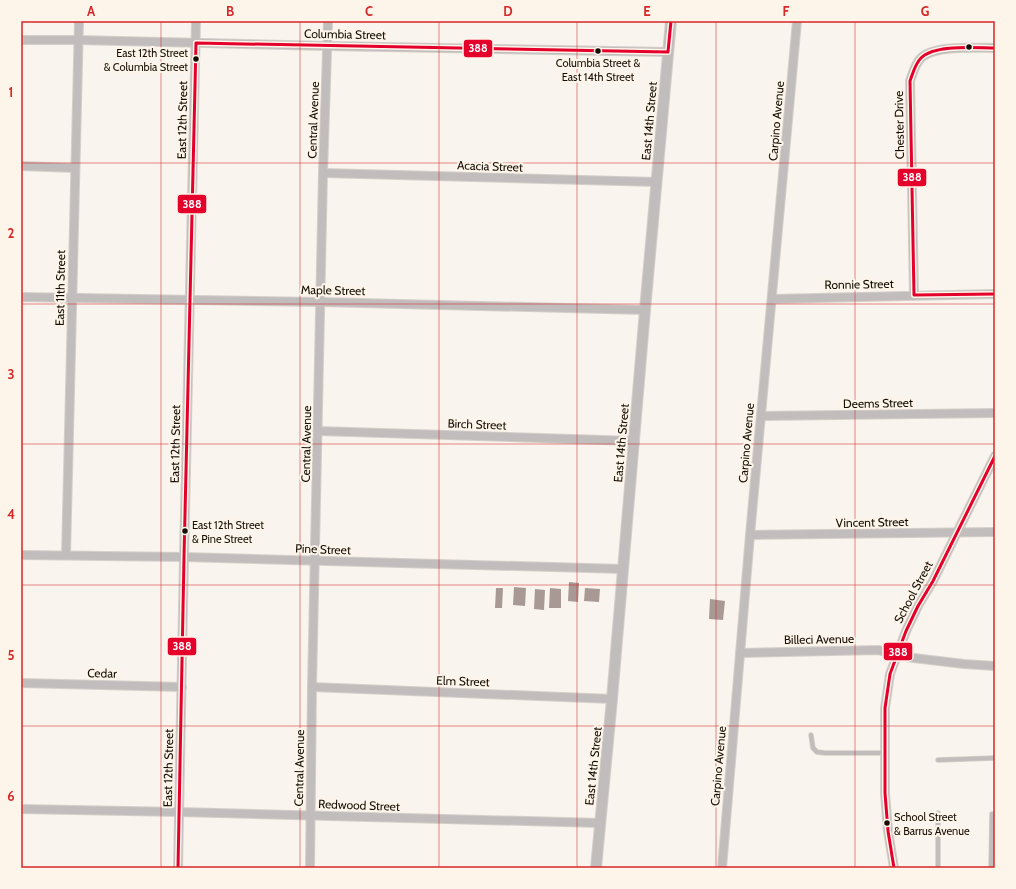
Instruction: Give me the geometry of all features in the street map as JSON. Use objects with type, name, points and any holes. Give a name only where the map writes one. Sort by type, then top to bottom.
[{"type":"street","name":"East 11th Street","points":[[66,555],[78,21]]},
{"type":"street","name":"East 12th Street","points":[[178,868],[196,21]]},
{"type":"street","name":"Central Avenue","points":[[310,868],[312,687],[323,173],[328,21]]},
{"type":"street","name":"East 14th Street","points":[[596,868],[671,21]]},
{"type":"street","name":"Carpino Avenue","points":[[722,868],[750,536],[797,21]]},
{"type":"street","name":"Columbia Street","points":[[21,40],[668,52]]},
{"type":"street","name":"Chester Drive","points":[[914,295],[910,81],[914,67],[922,57],[933,51],[946,49],[995,48]]},
{"type":"street","points":[[21,166],[75,168]]},
{"type":"street","name":"Acacia Street","points":[[323,173],[657,182]]},
{"type":"street","name":"Ronnie Street","points":[[772,299],[995,294]]},
{"type":"street","name":"Maple Street","points":[[21,297],[321,302],[645,310]]},
{"type":"street","name":"Deems Street","points":[[761,416],[995,413]]},
{"type":"street","name":"Birch Street","points":[[318,431],[635,441]]},
{"type":"street","name":"School Street","points":[[894,868],[885,793],[885,708],[890,674],[906,631],[918,606],[933,581],[995,456]]},
{"type":"street","name":"Vincent Street","points":[[750,536],[995,532]]},
{"type":"street","name":"Pine Street","points":[[21,555],[184,557],[623,569]]},
{"type":"street","name":"Billeci Avenue","points":[[740,653],[879,650],[897,656],[995,666]]},
{"type":"street","name":"Cedar","points":[[21,683],[182,687]]},
{"type":"street","name":"Elm Street","points":[[312,687],[612,699]]},
{"type":"street","name":"Redwood Street","points":[[21,809],[600,823]]},
{"type":"lane","points":[[811,735],[813,748],[816,752],[885,754]]},
{"type":"lane","points":[[938,760],[995,758]]},
{"type":"lane","points":[[938,813],[938,868]]},
{"type":"lane","points":[[992,814],[992,868]]},
{"type":"building","points":[[569,582],[579,583],[578,602],[568,601]]},
{"type":"building","points":[[514,587],[526,588],[525,606],[513,605]]},
{"type":"building","points":[[496,588],[503,588],[502,608],[495,608]]},
{"type":"building","points":[[550,588],[561,589],[561,608],[549,608]]},
{"type":"building","points":[[585,588],[600,589],[599,602],[584,601]]},
{"type":"building","points":[[535,589],[545,590],[544,610],[534,609]]},
{"type":"building","points":[[710,599],[725,601],[723,620],[709,619]]},
{"type":"transit line","name":"388","points":[[178,868],[196,43],[668,52],[671,21]]},
{"type":"transit line","name":"388","points":[[995,48],[967,47],[946,49],[927,54],[917,63],[910,81],[914,295],[995,294]]},
{"type":"transit line","name":"388","points":[[894,868],[888,831],[885,793],[885,708],[890,674],[906,631],[918,606],[933,581],[995,456]]},
{"type":"place","name":"Columbia Street & East 14th Street","points":[[598,51]]},
{"type":"place","name":"East 12th Street & Columbia Street","points":[[196,59]]},
{"type":"place","name":"East 12th Street & Pine Street","points":[[185,531]]},
{"type":"place","name":"School Street & Barrus Avenue","points":[[887,823]]}]
